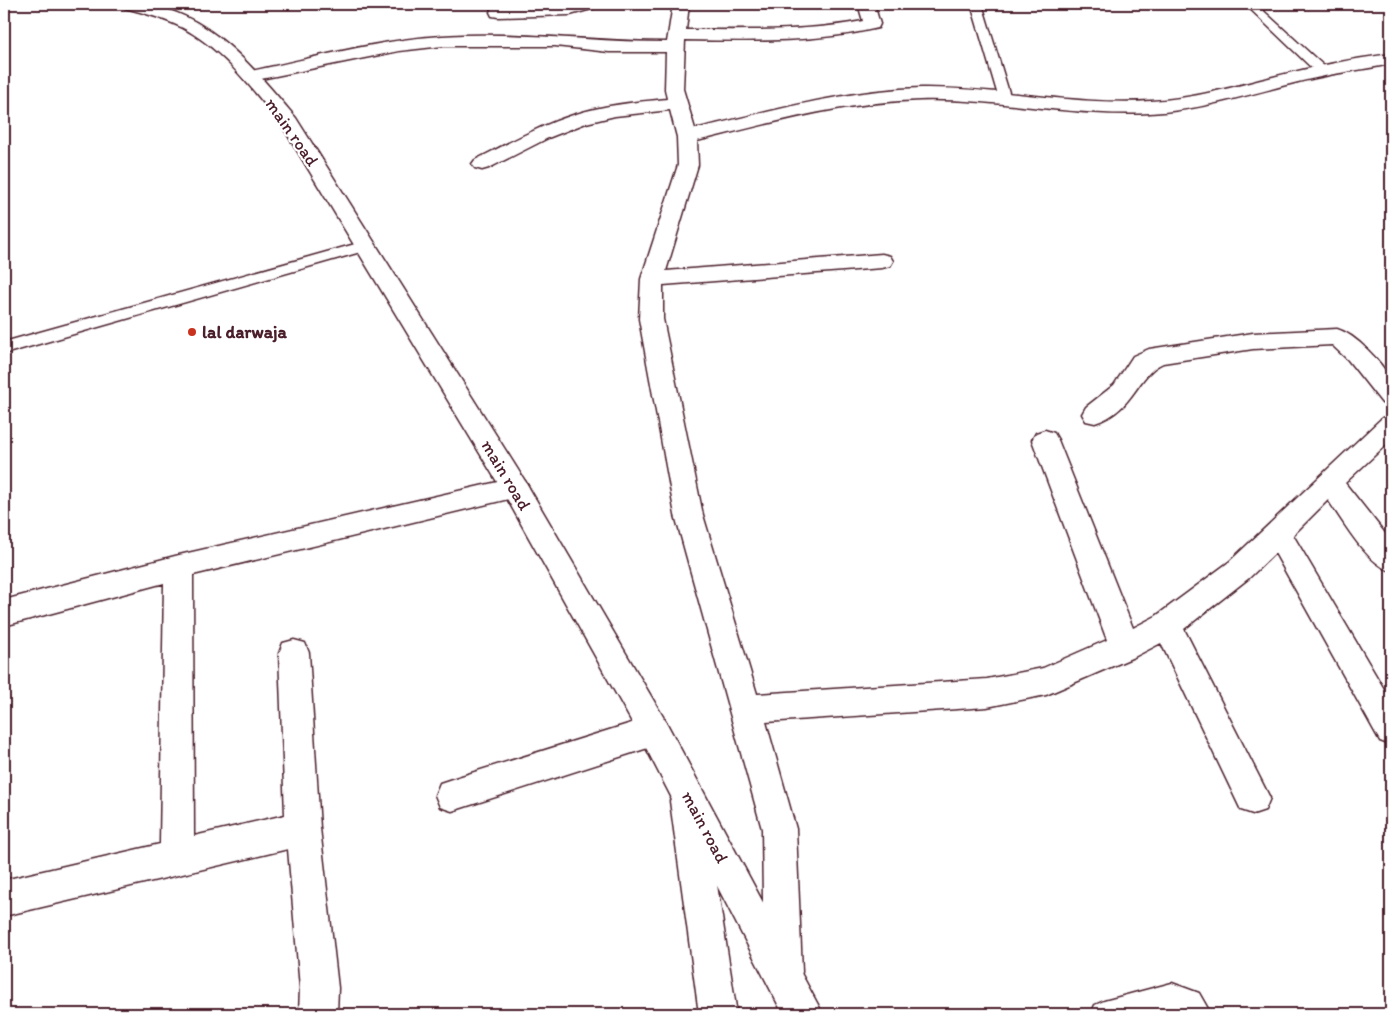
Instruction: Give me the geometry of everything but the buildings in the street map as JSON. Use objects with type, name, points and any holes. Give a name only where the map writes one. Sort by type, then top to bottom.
[{"type":"street","points":[[498,12],[570,10],[589,4]]},
{"type":"street","points":[[680,4],[674,89],[687,137],[688,165],[652,279],[651,319],[689,515],[746,709],[779,830],[783,972]]},
{"type":"street","points":[[251,76],[399,46],[442,41],[555,40],[609,47],[845,31],[872,24],[866,4]]},
{"type":"street","name":"main road","points":[[148,6],[192,25],[223,49],[251,76],[289,122],[515,488],[654,731],[804,1014]]},
{"type":"street","points":[[687,137],[826,106],[883,96],[922,94],[1119,108],[1153,107],[1225,95],[1321,70],[1391,59]]},
{"type":"street","points":[[482,164],[534,138],[580,119],[633,108],[677,104]]},
{"type":"street","points":[[652,279],[882,261]]},
{"type":"street","points":[[1095,414],[1108,407],[1128,387],[1142,362],[1178,352],[1253,341],[1337,337],[1357,354],[1391,397]]},
{"type":"street","points":[[746,709],[987,693],[1046,681],[1125,647],[1167,625],[1239,570],[1329,482],[1391,425]]},
{"type":"street","points":[[1045,440],[1125,647]]},
{"type":"street","points":[[1329,482],[1376,544],[1391,559]]},
{"type":"street","points":[[4,613],[179,567],[515,488]]},
{"type":"street","points":[[1277,532],[1391,730]]},
{"type":"street","points":[[177,856],[179,567]]},
{"type":"street","points":[[1167,625],[1253,798]]},
{"type":"street","points":[[294,653],[303,828],[319,988],[318,1014]]},
{"type":"street","points":[[452,795],[654,731]]},
{"type":"street","points":[[685,790],[718,1014]]},
{"type":"street","points":[[4,898],[303,828]]},
{"type":"lane","points":[[976,4],[1005,99]]},
{"type":"lane","points":[[1250,4],[1321,70]]},
{"type":"lane","points":[[4,348],[366,246]]},
{"type":"lane","points":[[1104,1014],[1172,996],[1190,1002],[1198,1014]]},
{"type":"place","name":"lal darwaja","points":[[192,332]]}]
